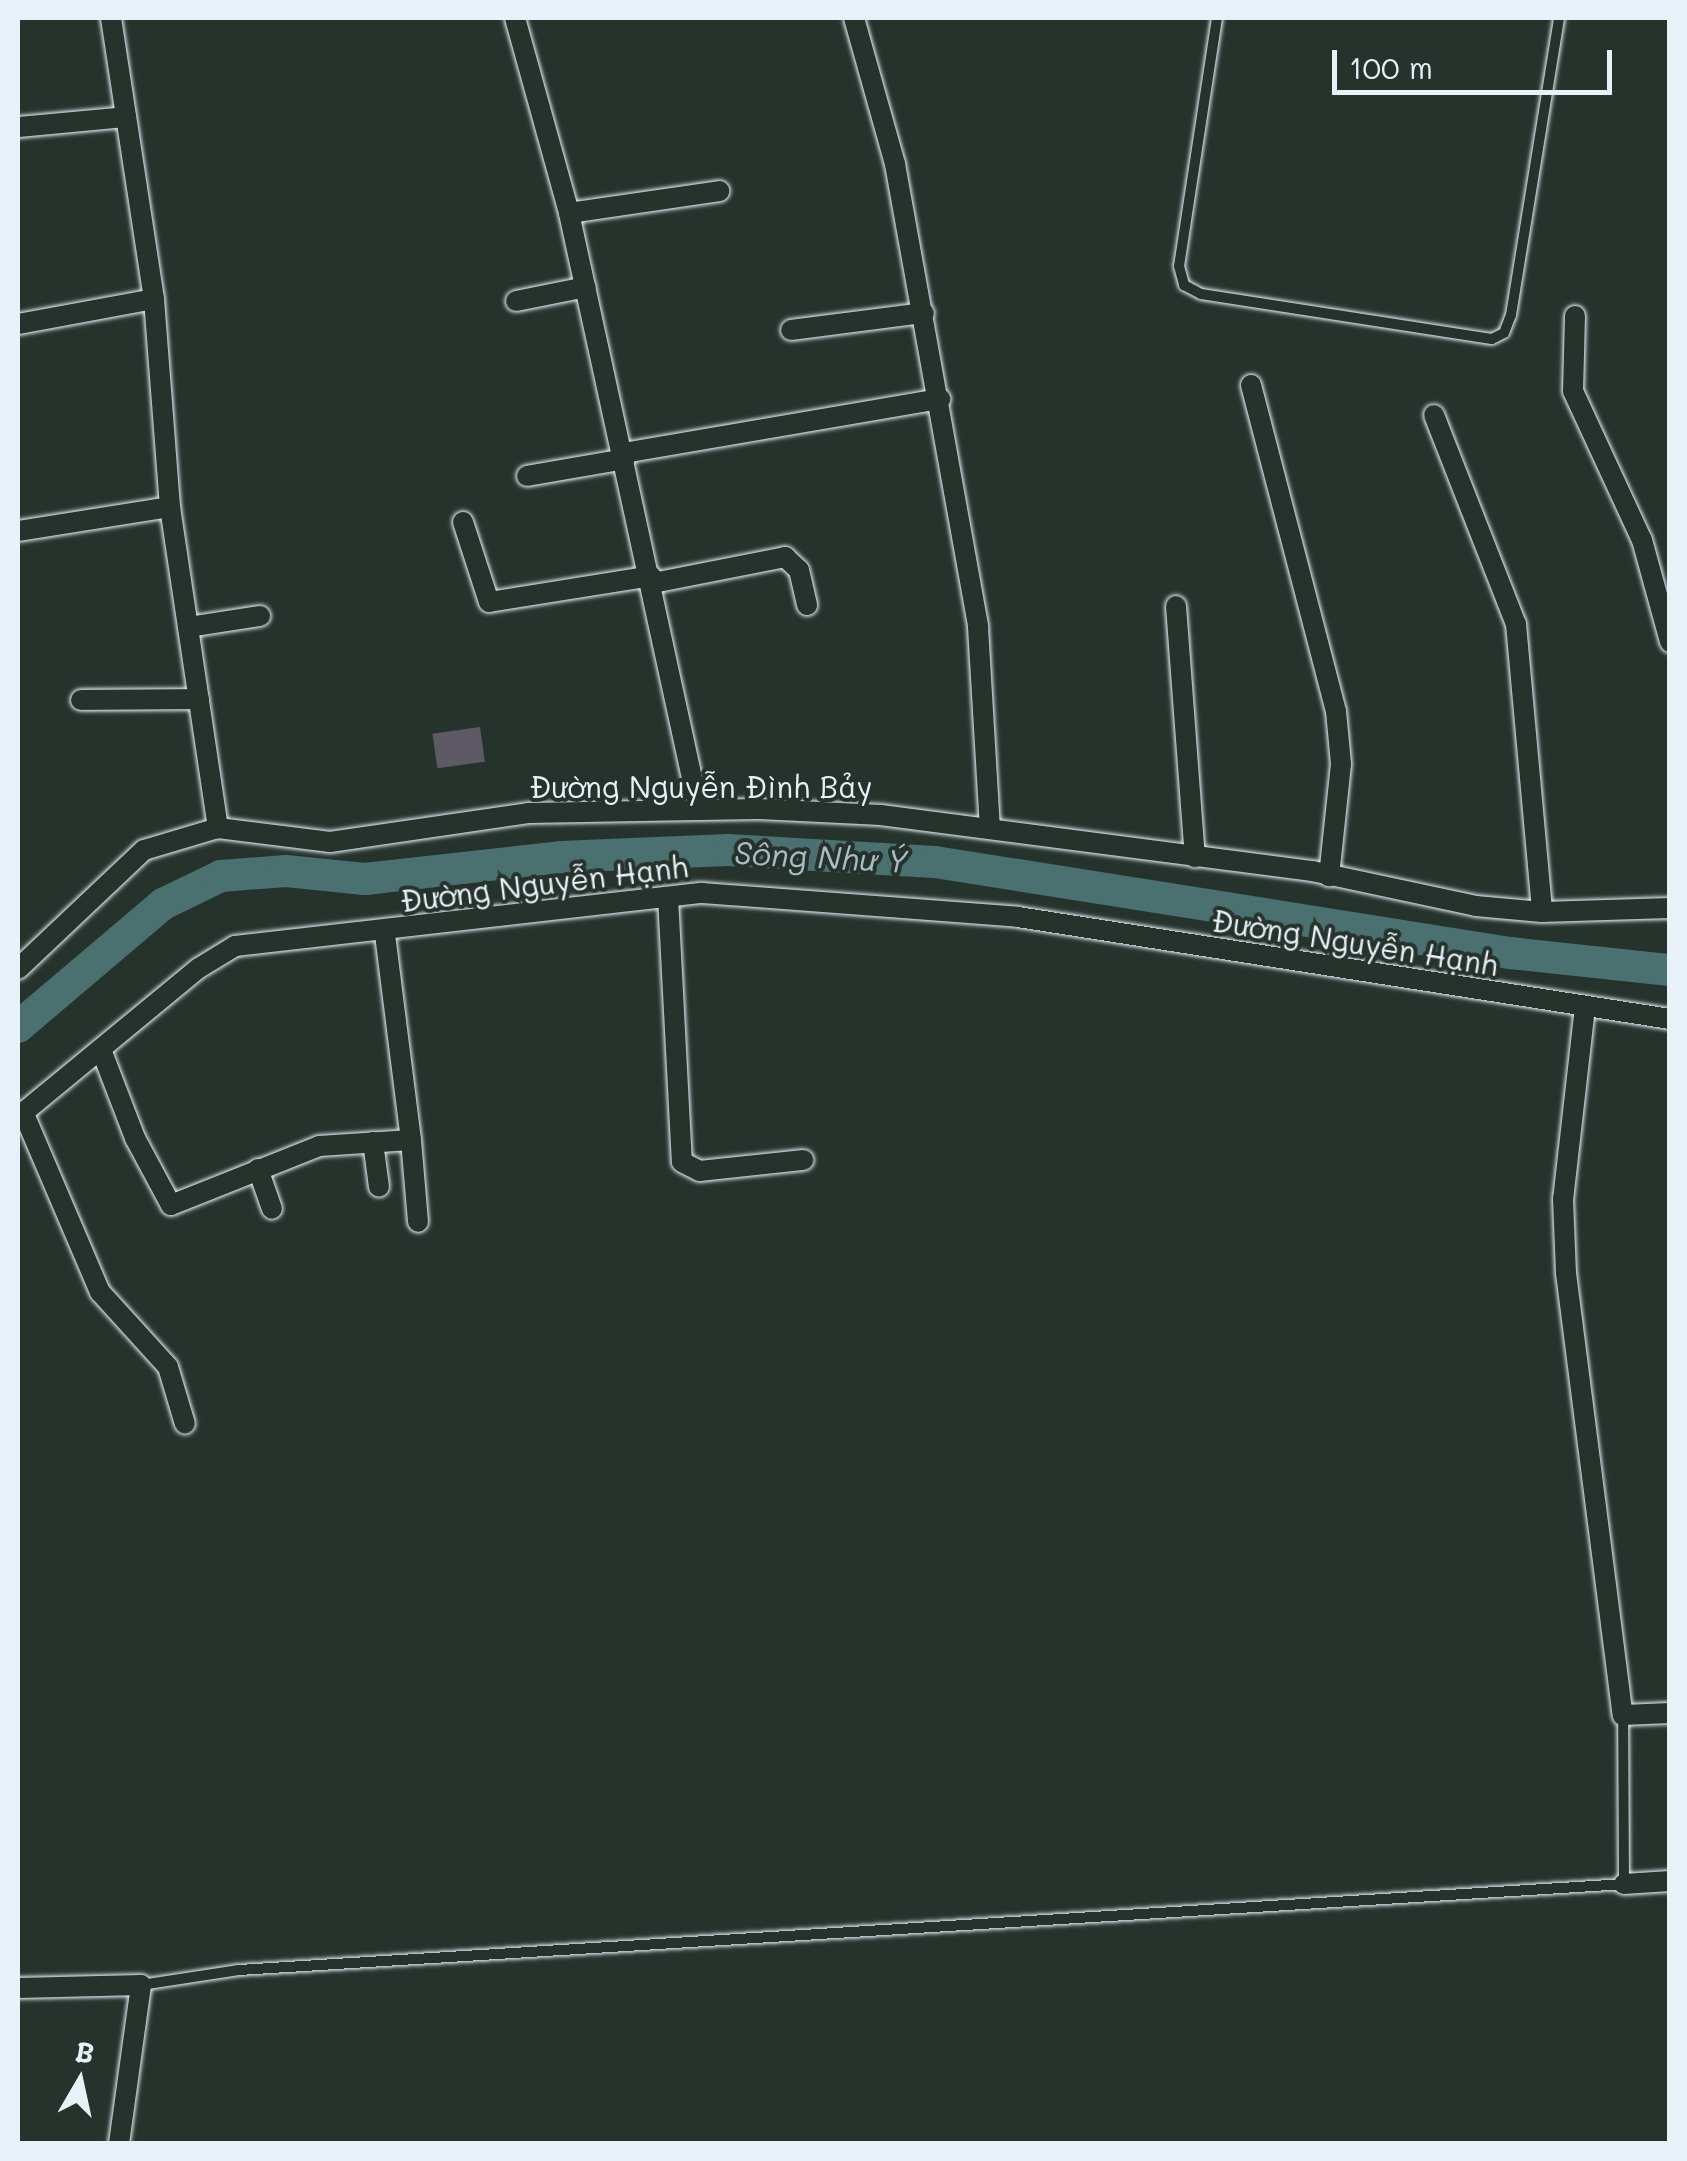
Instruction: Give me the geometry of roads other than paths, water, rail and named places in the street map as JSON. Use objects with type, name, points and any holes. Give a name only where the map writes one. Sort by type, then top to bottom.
[{"type":"street","points":[[111,18],[154,298],[170,507],[218,828]]},
{"type":"street","points":[[515,18],[586,287],[699,810]]},
{"type":"street","points":[[854,18],[895,164],[940,399],[978,626],[990,829]]},
{"type":"street","points":[[18,127],[126,117]]},
{"type":"street","points":[[569,214],[719,191]]},
{"type":"street","points":[[516,302],[586,287]]},
{"type":"street","points":[[18,324],[154,298]]},
{"type":"street","points":[[791,330],[924,313]]},
{"type":"street","points":[[1575,316],[1573,391],[1642,540],[1665,601],[1670,642]]},
{"type":"street","points":[[1251,385],[1336,710],[1341,764],[1329,876]]},
{"type":"street","points":[[527,476],[940,399]]},
{"type":"street","points":[[1434,416],[1516,624],[1542,912]]},
{"type":"street","points":[[18,531],[170,507]]},
{"type":"street","points":[[462,522],[490,602],[786,556],[799,570],[806,605]]},
{"type":"street","points":[[1176,606],[1195,857]]},
{"type":"street","points":[[188,627],[260,616]]},
{"type":"street","points":[[81,700],[198,699]]},
{"type":"street","name":"Đường Nguyễn Đình Bảy","points":[[18,968],[144,850],[218,828],[330,842],[528,813],[699,810],[880,815],[1329,876],[1406,896],[1542,912],[1670,908]]},
{"type":"street","points":[[668,897],[682,1162],[700,1172],[803,1160]]},
{"type":"street","name":"Đường Nguyễn Hạnh","points":[[21,1116],[198,968],[235,946],[385,933],[668,897],[883,903],[1018,916],[1670,1019]]},
{"type":"street","points":[[385,933],[418,1222]]},
{"type":"street","points":[[1585,1007],[1562,1230],[1623,1715],[1670,1714]]},
{"type":"street","points":[[102,1052],[171,1204],[319,1146],[411,1140]]},
{"type":"street","points":[[21,1116],[100,1292],[168,1367],[185,1424]]},
{"type":"street","points":[[373,1142],[379,1187]]},
{"type":"street","points":[[258,1169],[272,1209]]},
{"type":"street","points":[[1624,1884],[1670,1881]]},
{"type":"street","points":[[18,1988],[141,1985],[120,2144]]},
{"type":"lane","points":[[1217,18],[1179,266],[1184,285],[1202,294],[1483,339],[1498,337],[1509,326],[1559,18]]},
{"type":"lane","points":[[141,1985],[239,1970],[1624,1884],[1623,1715]]},
{"type":"waterway","name":"Sông Như Ý","points":[[18,1027],[163,904],[221,876],[286,871],[365,879],[561,857],[728,850],[935,862],[1510,953],[1670,970]]}]
